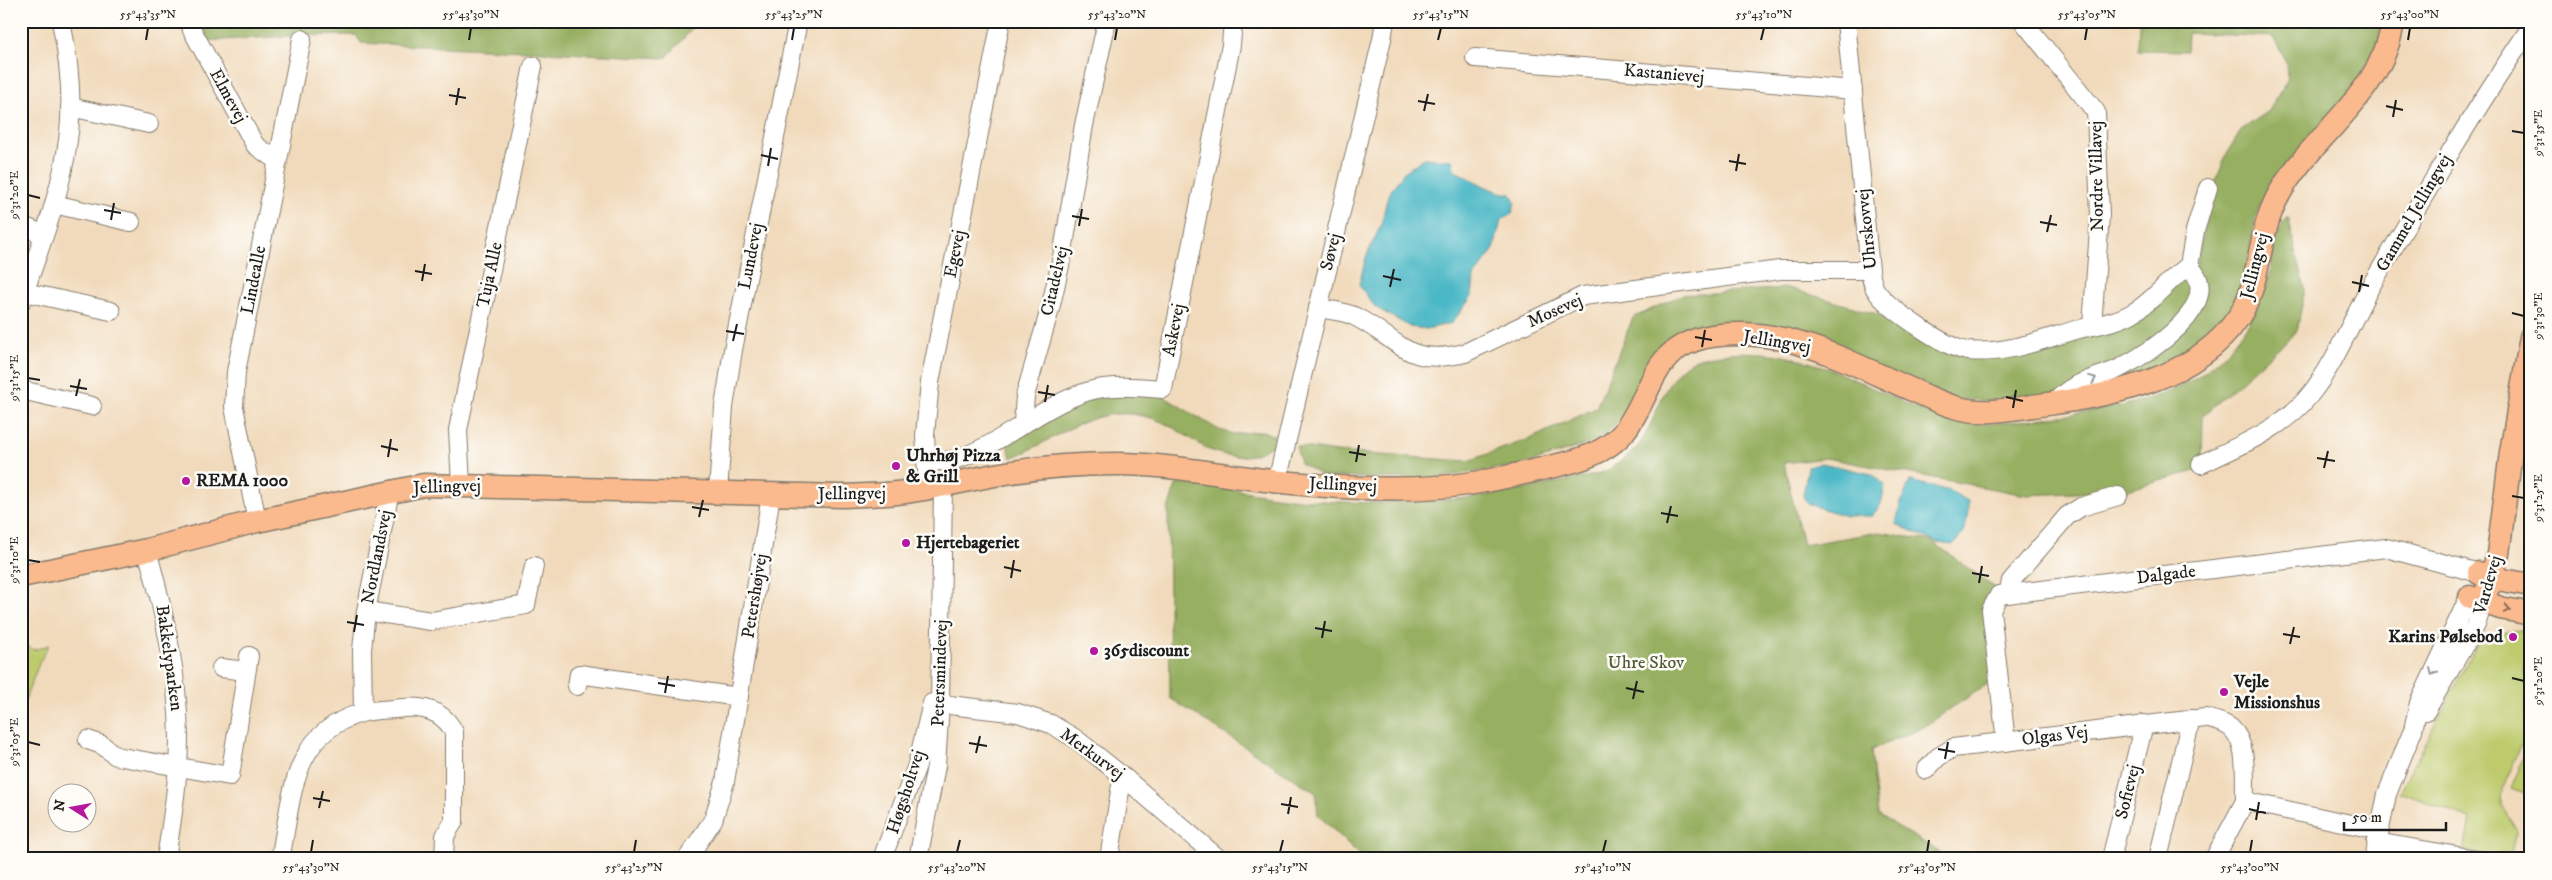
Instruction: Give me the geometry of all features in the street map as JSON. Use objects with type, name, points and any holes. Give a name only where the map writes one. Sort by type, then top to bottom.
[{"type":"main road","name":"Jellingvej","points":[[21,576],[147,550],[257,521],[424,485],[461,484],[771,495],[852,495],[899,493],[1012,472],[1113,464],[1192,469],[1278,482],[1321,486],[1404,487],[1466,484],[1588,456],[1610,444],[1622,434],[1647,391],[1653,374],[1674,351],[1691,342],[1712,336],[1761,335],[1813,346],[1958,408],[1992,411],[2052,404],[2125,389],[2162,376],[2190,362],[2223,337],[2245,306],[2253,286],[2262,234],[2280,191],[2374,76],[2389,42],[2393,21]]},
{"type":"main road","name":"Vardevej","points":[[2476,600],[2498,554],[2511,452],[2526,396],[2531,337]]},
{"type":"main road","points":[[2486,576],[2531,585]]},
{"type":"main road","points":[[2476,600],[2531,614]]},
{"type":"street","points":[[61,21],[69,62],[70,107],[65,162],[54,204],[23,297],[111,311]]},
{"type":"street","name":"Elmevej","points":[[190,21],[192,30],[255,145],[277,161]]},
{"type":"street","name":"Lundevej","points":[[718,492],[724,407],[733,350],[798,21]]},
{"type":"street","name":"Egevej","points":[[936,487],[926,462],[925,434],[930,382],[1001,21]]},
{"type":"street","name":"Citadelvej","points":[[1023,423],[1025,396],[1050,309],[1062,257],[1084,125],[1107,21]]},
{"type":"street","name":"Askevej","points":[[926,462],[954,460],[972,453],[1023,423],[1086,392],[1114,386],[1163,389],[1231,45],[1233,21]]},
{"type":"street","name":"Søvej","points":[[1278,482],[1385,21]]},
{"type":"street","name":"Uhrskovvej","points":[[1846,21],[1870,270],[1875,290],[1884,301],[1931,335],[1965,351],[1984,352],[2009,348],[2092,326],[2134,312],[2155,296],[2174,275],[2189,266]]},
{"type":"street","name":"Nordre Villavej","points":[[2023,21],[2096,112],[2100,216],[2092,326]]},
{"type":"street","name":"Gammel Jellingvej","points":[[2202,464],[2259,436],[2289,416],[2309,396],[2328,368],[2367,292],[2444,161],[2531,26]]},
{"type":"street","name":"Lindealle","points":[[257,521],[234,407],[236,372],[302,39]]},
{"type":"street","name":"Kastanievej","points":[[1475,58],[1853,90]]},
{"type":"street","name":"Tuja Alle","points":[[461,484],[458,430],[533,66]]},
{"type":"street","points":[[70,107],[149,124]]},
{"type":"street","points":[[2052,404],[2071,388],[2121,368],[2183,323],[2196,304],[2200,292],[2200,281],[2189,266],[2195,232],[2208,188]]},
{"type":"street","points":[[54,204],[130,222]]},
{"type":"street","points":[[21,225],[44,235]]},
{"type":"street","name":"Mosevej","points":[[1318,308],[1354,316],[1413,354],[1429,358],[1446,357],[1465,353],[1583,296],[1780,270],[1870,270]]},
{"type":"street","points":[[21,390],[92,406]]},
{"type":"street","name":"Petersmindevej","points":[[918,859],[936,766],[940,704],[936,487]]},
{"type":"street","name":"Nordlandsvej","points":[[362,712],[362,650],[366,611],[390,491]]},
{"type":"street","name":"Petershøjvej","points":[[687,859],[705,835],[720,803],[771,495]]},
{"type":"street","points":[[2006,742],[1991,610],[1998,595],[2008,594],[2011,581],[2067,516],[2081,507],[2118,496]]},
{"type":"street","name":"Dalgade","points":[[2008,594],[2386,548],[2486,576]]},
{"type":"street","name":"Bakkelyparken","points":[[147,550],[160,597],[171,654],[178,713],[178,768],[166,859]]},
{"type":"street","points":[[366,611],[431,621],[526,605],[534,566]]},
{"type":"street","name":"Vardevej","points":[[2376,844],[2387,794],[2413,730],[2428,709],[2480,616],[2476,600]]},
{"type":"street","points":[[88,740],[102,744],[116,756],[230,776],[247,664],[221,668]]},
{"type":"street","points":[[576,686],[578,674],[739,696]]},
{"type":"street","name":"Høgsholtvej","points":[[882,859],[904,805],[932,703],[940,704]]},
{"type":"street","name":"Merkurvej","points":[[940,704],[1018,713],[1051,724],[1076,739],[1126,779],[1219,859]]},
{"type":"street","points":[[280,859],[295,783],[303,758],[314,741],[333,724],[362,712],[414,707],[436,712],[448,720],[454,732],[454,821],[445,836],[444,859]]},
{"type":"street","name":"Olgas Vej","points":[[1926,770],[1938,757],[1953,748],[2205,718],[2221,722],[2231,728],[2237,737],[2243,752],[2246,801]]},
{"type":"street","points":[[2158,859],[2191,719]]},
{"type":"street","name":"Sofievej","points":[[2111,859],[2144,724]]},
{"type":"street","points":[[1109,859],[1121,785],[1126,779]]},
{"type":"street","points":[[2214,859],[2246,801],[2376,844],[2476,859]]},
{"type":"green space","points":[[196,21],[699,21],[666,58],[361,43],[356,35],[289,36],[204,41]]},
{"type":"green space","points":[[2139,21],[2383,21],[2375,53],[2346,97],[2278,175],[2263,199],[2255,221],[2244,281],[2235,306],[2204,344],[2157,369],[2071,393],[2010,402],[1956,399],[1747,326],[1707,325],[1673,338],[1653,354],[1619,421],[1606,434],[1591,443],[1522,465],[1428,479],[1324,477],[1300,463],[1296,446],[1337,452],[1468,461],[1532,438],[1596,408],[1633,318],[1681,295],[1788,288],[1877,314],[1953,354],[2089,335],[2196,265],[2212,190],[2228,151],[2241,130],[2269,111],[2288,78],[2287,64],[2273,37],[2188,33],[2187,51],[2138,50]]},
{"type":"green space","name":"Uhre Skov","points":[[2288,217],[2305,289],[2297,331],[2203,416],[2202,469],[2124,491],[2026,495],[1826,458],[1784,463],[1803,545],[1879,532],[1932,541],[2000,592],[1998,677],[1922,728],[1871,750],[1878,814],[1950,859],[1364,859],[1318,815],[1316,793],[1170,698],[1168,509],[1176,485],[1186,481],[1298,499],[1364,503],[1429,501],[1495,494],[1594,475],[1611,468],[1638,446],[1645,436],[1670,383],[1679,371],[1690,362],[1703,357],[1739,353],[1772,354],[1803,360],[1832,370],[1920,410],[1952,422],[1990,423],[2028,420],[2113,408],[2168,392],[2192,380],[2215,363],[2235,342],[2263,296],[2275,242]]},
{"type":"green space","points":[[1102,394],[1163,396],[1219,430],[1234,434],[1263,431],[1277,438],[1276,444],[1252,455],[1224,455],[1212,451],[1154,419],[1131,414],[1115,414],[1084,422],[1011,458],[1007,442],[1051,415]]},
{"type":"green space","points":[[2531,630],[2524,674],[2531,676],[2531,722],[2503,788],[2502,806],[2517,830],[2511,859],[2464,851],[2470,819],[2400,792],[2482,635]]},
{"type":"green space","points":[[22,644],[34,650],[49,645],[40,661],[21,710]]},
{"type":"green space","points":[[2523,758],[2531,761],[2531,796],[2511,788]]},
{"type":"water","points":[[1424,158],[1452,160],[1455,171],[1489,188],[1511,194],[1515,203],[1512,214],[1501,220],[1494,249],[1474,277],[1472,296],[1452,323],[1427,329],[1410,327],[1375,307],[1359,285],[1366,257],[1381,225],[1388,195],[1403,173]]},
{"type":"water","points":[[1821,463],[1872,474],[1885,485],[1881,504],[1872,516],[1846,516],[1807,504],[1803,496],[1808,467]]},
{"type":"water","points":[[1910,481],[1950,491],[1968,501],[1966,526],[1961,536],[1952,545],[1938,543],[1896,524],[1900,505]]},
{"type":"place","name":"Uhrhøj Pizza & Grill","points":[[896,466]]},
{"type":"place","name":"REMA 1000","points":[[186,481]]},
{"type":"place","name":"Hjertebageriet","points":[[906,543]]},
{"type":"place","name":"Karins Pølsebod","points":[[2513,637]]},
{"type":"place","name":"365discount","points":[[1094,651]]},
{"type":"place","name":"Vejle Missionshus","points":[[2224,692]]}]
